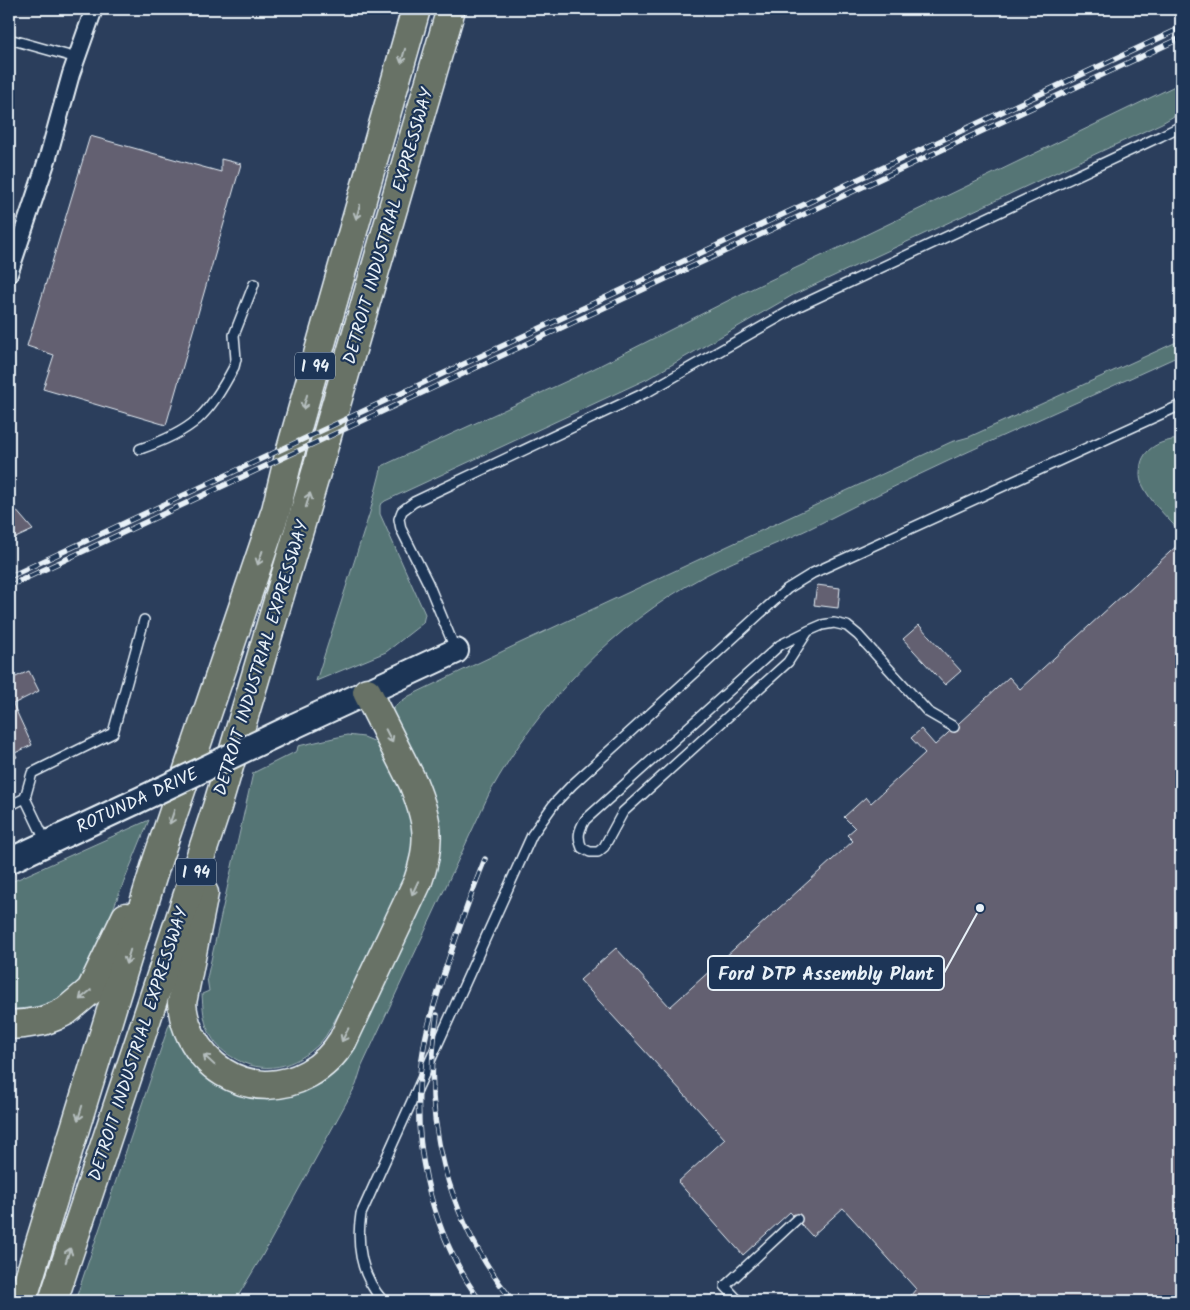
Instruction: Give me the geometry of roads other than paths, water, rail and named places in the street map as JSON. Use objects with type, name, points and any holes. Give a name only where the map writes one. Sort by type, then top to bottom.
[{"type":"highway","name":"DETROIT INDUSTRIAL EXPRESSWAY","points":[[22,1301],[157,861],[276,510],[288,460],[416,9]]},
{"type":"highway","name":"DETROIT INDUSTRIAL EXPRESSWAY","points":[[53,1301],[217,808],[451,9]]},
{"type":"highway","points":[[217,808],[202,910],[182,1003],[184,1019],[196,1045],[206,1058],[221,1071],[240,1080],[258,1085],[278,1085],[297,1080],[314,1072],[330,1059],[343,1040],[418,881],[425,856],[428,836],[419,798],[367,692]]},
{"type":"highway","points":[[9,1025],[43,1021],[56,1016],[66,1011],[91,990],[117,933],[157,861]]},
{"type":"main road","name":"ROTUNDA DRIVE","points":[[9,861],[456,651]]},
{"type":"street","points":[[9,274],[94,9]]},
{"type":"lane","points":[[9,39],[77,58]]},
{"type":"lane","points":[[456,651],[428,583],[401,529],[400,519],[402,511],[424,498],[649,391],[797,308],[1181,126]]},
{"type":"lane","points":[[140,449],[167,440],[182,432],[196,422],[208,408],[234,367],[236,359],[234,335],[254,284]]},
{"type":"lane","points":[[384,1301],[377,1294],[367,1277],[362,1263],[358,1231],[361,1214],[532,835],[554,804],[572,785],[787,589],[813,573],[1181,404]]},
{"type":"lane","points":[[47,843],[25,798],[32,773],[113,733],[144,620]]},
{"type":"lane","points":[[808,632],[788,662],[623,812],[604,847],[598,852],[590,852],[582,848],[579,840],[579,831],[586,820],[780,645],[808,632],[828,624],[834,623],[847,626],[858,635],[928,712],[954,727]]},
{"type":"lane","points":[[9,806],[25,798]]},
{"type":"lane","points":[[739,1301],[725,1286],[797,1219]]},
{"type":"railway","points":[[9,577],[1181,28]]},
{"type":"railway","points":[[9,586],[1181,38]]},
{"type":"railway","points":[[480,1301],[462,1273],[447,1243],[435,1211],[426,1179],[419,1113],[420,1079],[428,1027],[444,973],[485,859]]},
{"type":"railway","points":[[437,1015],[433,1054],[433,1092],[444,1166],[456,1202],[471,1237],[490,1270],[513,1301]]},
{"type":"place","name":"Ford DTP Assembly Plant","points":[[980,908]]}]
